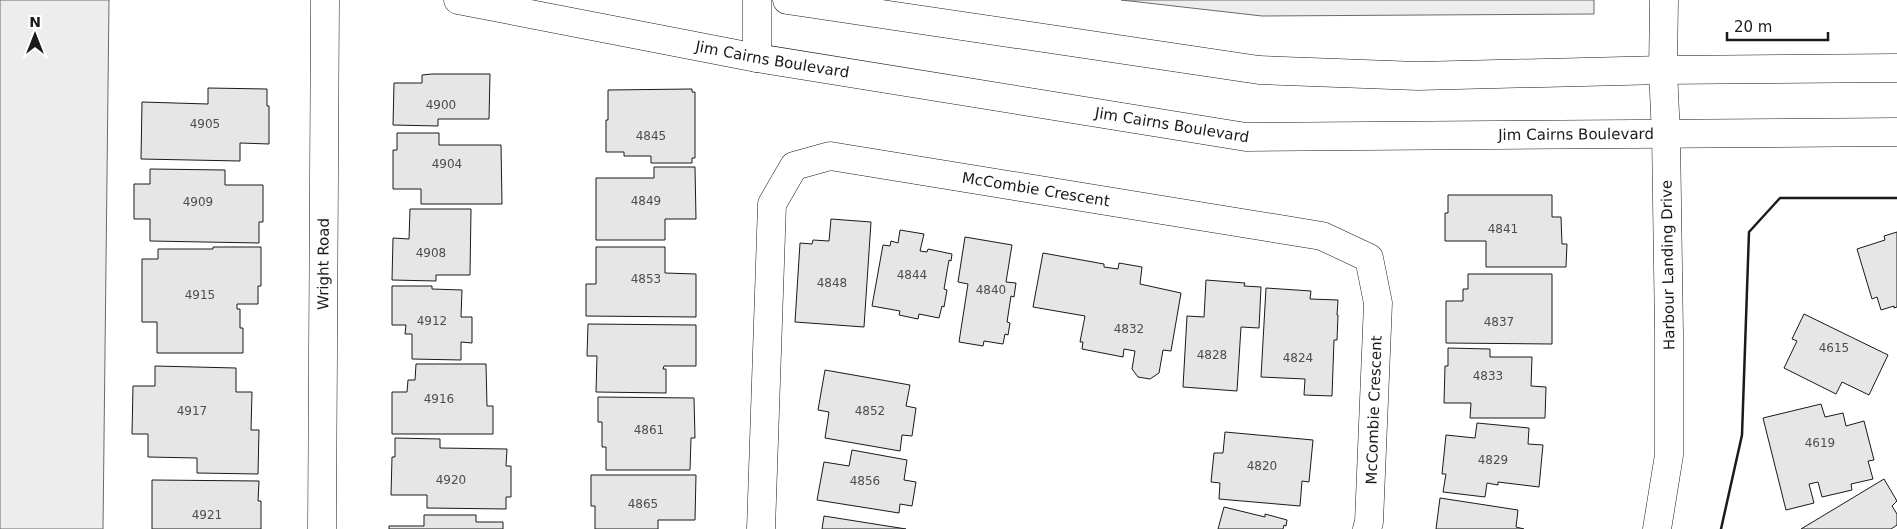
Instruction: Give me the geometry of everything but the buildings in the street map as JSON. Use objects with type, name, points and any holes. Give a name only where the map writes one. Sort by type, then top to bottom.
[{"type":"street","name":"Wright Road","points":[[322,529],[325,0]]},
{"type":"street","name":"Jim Cairns Boulevard","points":[[458,0],[757,58],[1246,137],[1897,132]]},
{"type":"street","points":[[757,0],[757,58]]},
{"type":"street","points":[[787,0],[1259,70],[1418,76],[1663,70],[1897,68]]},
{"type":"street","name":"Harbour Landing Drive","points":[[1657,529],[1669,454],[1670,333],[1663,70],[1664,0]]},
{"type":"street","name":"McCombie Crescent","points":[[761,529],[772,204],[794,166],[830,156],[1322,236],[1369,258],[1378,303],[1369,522],[1367,529]]},
{"type":"shaded area","points":[[0,0],[109,0],[103,529],[0,529]]},
{"type":"shaded area","points":[[1121,0],[1594,0],[1594,14],[1262,16]]},
{"type":"wall","points":[[1721,529],[1742,435],[1749,232],[1780,198],[1897,198]]}]
